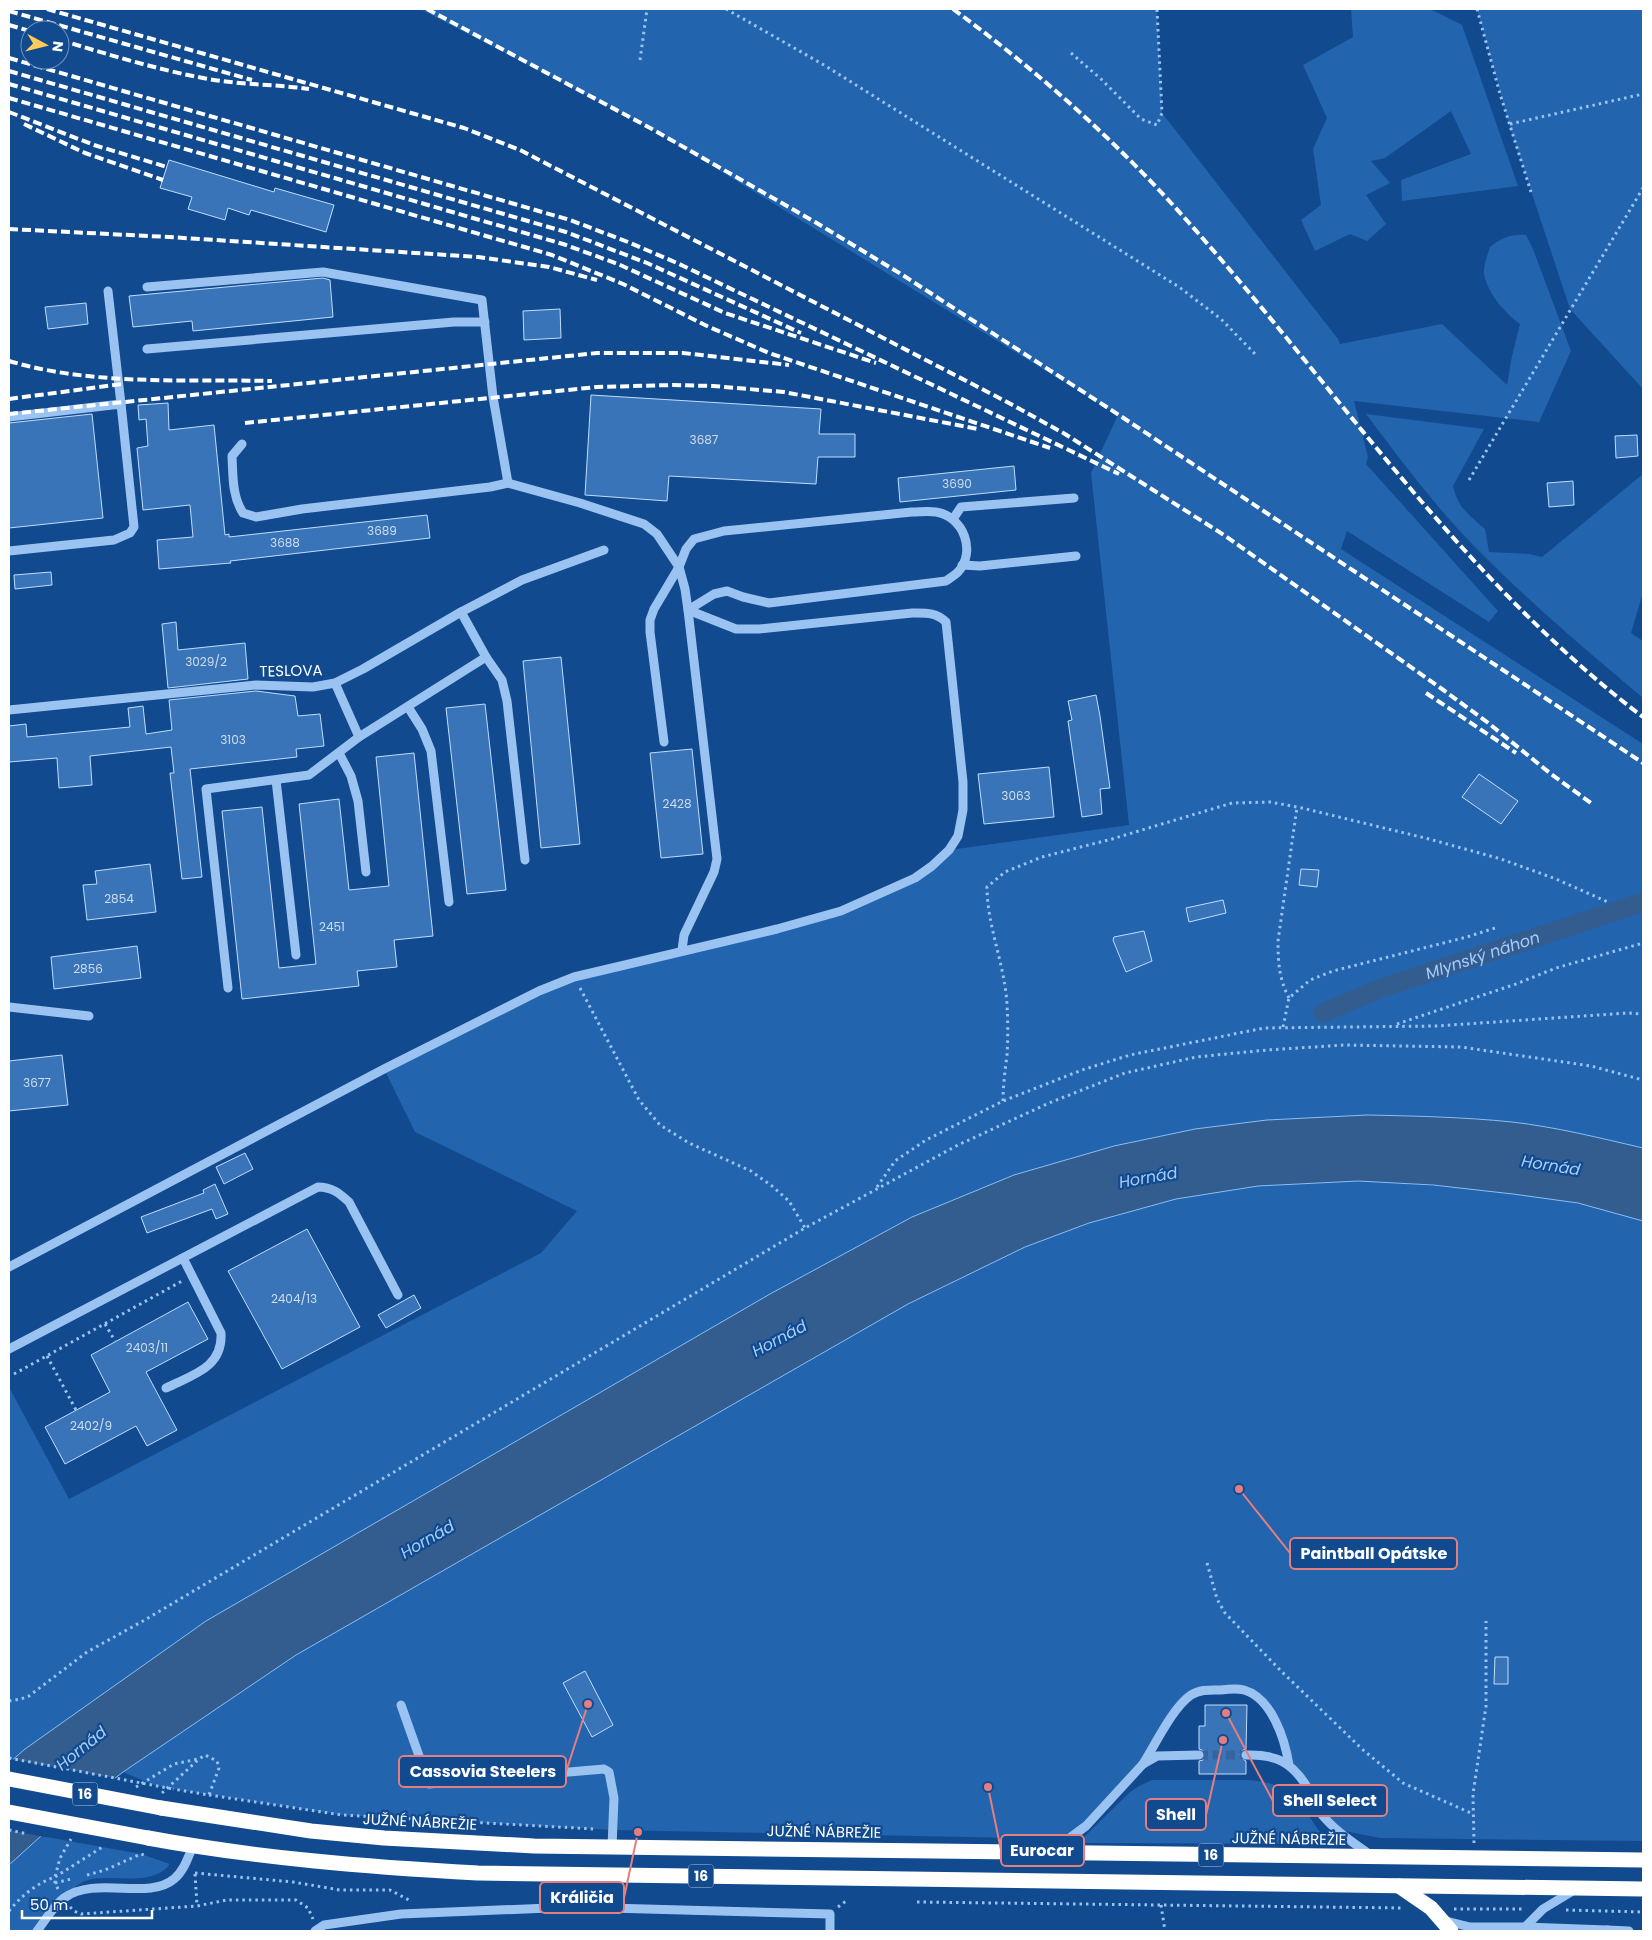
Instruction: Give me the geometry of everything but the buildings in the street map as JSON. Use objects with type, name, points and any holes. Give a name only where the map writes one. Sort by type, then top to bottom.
[{"type":"highway","name":"JUŽNÉ NÁBREŽIE","points":[[9,1779],[161,1808],[311,1831],[384,1838],[534,1846],[1643,1860]]},
{"type":"highway","name":"16","points":[[9,1812],[193,1846],[296,1860],[383,1868],[478,1872],[1643,1889]]},
{"type":"highway","points":[[1399,1886],[1431,1908],[1447,1926]]},
{"type":"street","points":[[147,287],[323,272],[482,300],[493,397],[508,483]]},
{"type":"street","points":[[9,551],[114,540],[130,533],[134,527],[108,292]]},
{"type":"street","points":[[147,349],[454,322],[485,322]]},
{"type":"street","points":[[9,417],[121,404]]},
{"type":"street","points":[[242,444],[232,456],[233,481],[238,504],[243,513],[256,516],[490,488],[508,483],[580,503],[644,524],[657,534],[679,567],[685,588],[717,859],[714,872],[684,935],[682,950]]},
{"type":"street","points":[[953,519],[961,508],[1074,498]]},
{"type":"street","points":[[664,742],[650,620],[654,609],[679,567],[686,549],[694,539],[724,531],[912,512],[937,512],[953,519],[963,530],[967,546],[966,558],[958,571],[946,581],[769,603],[743,597],[726,590],[714,594],[688,610]]},
{"type":"street","name":"TESLOVA","points":[[9,710],[256,685],[313,687],[335,683],[522,580],[604,550]]},
{"type":"street","points":[[962,565],[980,566],[1076,556]]},
{"type":"street","points":[[9,1267],[384,1069],[539,991],[574,977],[777,929],[841,911],[874,898],[915,878],[932,866],[949,850],[958,836],[964,810],[964,782],[946,622],[941,616],[932,613],[912,613],[759,629],[736,629],[688,610]]},
{"type":"street","points":[[461,612],[486,657],[502,680],[507,701],[525,860]]},
{"type":"street","points":[[228,988],[206,789],[308,775],[359,737],[486,657]]},
{"type":"street","points":[[335,683],[359,737]]},
{"type":"street","points":[[408,707],[422,729],[431,751],[448,902]]},
{"type":"street","points":[[339,753],[351,776],[358,801],[366,872]]},
{"type":"street","points":[[276,780],[296,955]]},
{"type":"street","points":[[9,1006],[89,1016]]},
{"type":"street","points":[[9,1349],[318,1186],[337,1190],[349,1202],[398,1296]]},
{"type":"street","points":[[166,1388],[209,1366],[216,1358],[222,1345],[221,1334],[183,1258]]},
{"type":"street","points":[[1049,1852],[1086,1826],[1143,1764],[1179,1705],[1191,1694],[1202,1690],[1243,1689],[1257,1696],[1266,1705],[1286,1743],[1289,1765]]},
{"type":"street","points":[[401,1705],[429,1784],[604,1769],[609,1772],[614,1798],[612,1846]]},
{"type":"street","points":[[1143,1764],[1157,1756],[1199,1754]]},
{"type":"street","points":[[1246,1755],[1274,1757],[1289,1765],[1306,1786],[1319,1811],[1330,1823],[1374,1858]]},
{"type":"street","points":[[38,1931],[62,1899],[74,1893],[89,1888],[159,1887],[174,1880],[181,1872],[193,1846]]},
{"type":"street","points":[[1525,1927],[1543,1909],[1577,1888]]},
{"type":"street","points":[[316,1931],[324,1925],[401,1914],[573,1907],[830,1914],[830,1931]]},
{"type":"street","points":[[1447,1926],[1473,1929],[1525,1927],[1629,1931]]},
{"type":"path","points":[[640,60],[647,9]]},
{"type":"path","points":[[726,9],[832,70],[1179,287],[1221,319],[1256,355]]},
{"type":"path","points":[[1071,53],[1101,79],[1141,119],[1157,125],[1162,113],[1157,9]]},
{"type":"path","points":[[1477,9],[1530,192]]},
{"type":"path","points":[[1510,124],[1643,94]]},
{"type":"path","points":[[1469,480],[1643,188]]},
{"type":"path","points":[[1004,1101],[1003,1087],[1007,1053],[1007,1004],[1001,964],[987,899],[987,887],[1005,872],[1042,857],[1112,839],[1232,803],[1270,802],[1429,839],[1501,859],[1556,879],[1610,903]]},
{"type":"path","points":[[1289,998],[1282,984],[1278,963],[1278,941],[1298,807]]},
{"type":"path","points":[[1283,1027],[1289,998],[1310,980],[1334,971],[1496,928]]},
{"type":"path","points":[[1392,1026],[1499,990],[1556,968],[1643,943]]},
{"type":"path","points":[[574,977],[639,1100],[660,1125],[689,1143],[751,1171],[789,1201],[805,1228]]},
{"type":"path","points":[[875,1189],[895,1161],[926,1140],[1004,1101],[1082,1070],[1130,1055],[1260,1028],[1436,1026],[1628,1013],[1643,1014]]},
{"type":"path","points":[[9,1701],[29,1696],[87,1652],[805,1228],[958,1145],[1049,1103],[1126,1073],[1196,1057],[1344,1045],[1461,1047],[1591,1066],[1643,1080]]},
{"type":"path","points":[[14,1374],[192,1275]]},
{"type":"path","points":[[105,1324],[115,1342]]},
{"type":"path","points":[[47,1356],[76,1410]]},
{"type":"path","points":[[1208,1563],[1217,1599],[1225,1613],[1281,1671],[1362,1749],[1403,1783],[1473,1814]]},
{"type":"path","points":[[1474,1858],[1472,1794],[1486,1706],[1486,1621]]},
{"type":"path","points":[[9,1758],[173,1789]]},
{"type":"path","points":[[209,1795],[342,1814],[613,1830]]},
{"type":"path","points":[[55,1883],[105,1870],[141,1854]]},
{"type":"path","points":[[196,1906],[195,1874],[293,1882],[340,1890],[390,1890],[433,1912]]},
{"type":"path","points":[[9,1911],[17,1901],[45,1880],[55,1877]]},
{"type":"path","points":[[62,1899],[74,1911],[81,1914],[196,1906],[227,1900],[296,1900],[308,1908],[316,1931]]},
{"type":"path","points":[[917,1902],[1543,1909],[1643,1912]]},
{"type":"path","points":[[1161,1905],[1165,1931]]},
{"type":"shaded area","points":[[420,9],[1157,9],[1162,113],[1340,344],[1442,324],[1507,385],[1520,324],[1508,314],[1489,289],[1484,274],[1484,267],[1490,247],[1506,237],[1526,235],[1571,351],[1539,422],[1354,401],[1368,457],[1366,464],[1498,611],[1489,622],[1347,531],[1341,549],[1643,744],[1643,1148],[1577,1133],[1514,1122],[1451,1117],[1367,1115],[1267,1120],[1195,1129],[1114,1146],[1014,1175],[912,1217],[770,1294],[206,1621],[13,1759],[9,1758],[9,1387],[69,1499],[541,1253],[577,1211],[415,1132],[384,1069],[539,991],[841,911],[915,878],[949,850],[1129,825],[1091,473],[1118,415],[652,129]]},
{"type":"shaded area","points":[[1351,9],[1430,9],[1462,25],[1518,186],[1402,201],[1401,180],[1471,154],[1451,111],[1385,158],[1371,161],[1390,183],[1366,195],[1386,224],[1367,241],[1350,234],[1315,251],[1301,220],[1321,205],[1313,149],[1327,118],[1303,65],[1353,37]]},
{"type":"shaded area","points":[[1477,9],[1643,9],[1643,389],[1570,309],[1509,124]]},
{"type":"shaded area","points":[[1366,414],[1484,429],[1453,486],[1461,506],[1485,529],[1489,552],[1529,554],[1542,557],[1643,474],[1643,592],[1631,633],[1643,641],[1643,698],[1535,605],[1474,546],[1431,498]]},
{"type":"shaded area","points":[[1358,1181],[1440,1186],[1549,1198],[1602,1209],[1643,1221],[1643,1841],[1380,1838],[1335,1829],[1289,1765],[1266,1705],[1243,1689],[1191,1694],[1143,1764],[1070,1839],[613,1830],[342,1815],[173,1789],[154,1785],[123,1772],[296,1655],[908,1304],[1025,1247],[1089,1223],[1176,1199],[1258,1186]]},
{"type":"shaded area","points":[[1152,1780],[1247,1780],[1276,1785],[1297,1799],[1318,1829],[1329,1840],[1327,1844],[1085,1843],[1083,1838],[1130,1792]]},
{"type":"shaded area","points":[[41,1836],[141,1854],[170,1864],[162,1872],[152,1876],[85,1881],[66,1896],[37,1931],[9,1931],[9,1865]]},
{"type":"water","name":"Hornád","points":[[1367,1115],[1512,1122],[1561,1130],[1643,1148],[1643,1221],[1578,1203],[1433,1185],[1358,1181],[1258,1186],[1176,1199],[1089,1223],[1025,1247],[908,1304],[296,1655],[123,1772],[41,1836],[9,1865],[9,1763],[25,1749],[206,1621],[770,1294],[912,1217],[1014,1175],[1114,1146],[1195,1129],[1267,1120]]},
{"type":"pier","points":[[9,1760],[119,1779],[44,1837],[9,1830]]},
{"type":"waterway","name":"Mlynský náhon","points":[[1323,1013],[1379,989],[1643,902]]},
{"type":"tunnel","points":[[1199,1755],[1246,1755]]},
{"type":"railway","points":[[47,9],[464,128],[520,150],[1007,402],[1065,434],[1224,535],[1442,689],[1591,803]]},
{"type":"railway","points":[[427,9],[652,129],[815,222],[901,274],[1119,415],[1643,763]]},
{"type":"railway","points":[[953,9],[1040,77],[1095,126],[1147,177],[1230,270],[1396,472],[1453,538],[1513,601],[1576,661],[1643,717]]},
{"type":"railway","points":[[9,11],[252,80]]},
{"type":"railway","points":[[9,25],[20,28]]},
{"type":"railway","points":[[70,43],[149,66],[203,78],[309,89]]},
{"type":"railway","points":[[9,58],[570,220],[677,263],[1119,474]]},
{"type":"railway","points":[[9,71],[566,232],[647,263],[801,333]]},
{"type":"railway","points":[[9,84],[563,244],[618,264],[725,313],[876,363]]},
{"type":"railway","points":[[9,98],[552,255],[623,284],[707,326],[769,353],[1050,448]]},
{"type":"railway","points":[[9,112],[94,145],[167,167]]},
{"type":"railway","points":[[24,124],[85,153],[163,180]]},
{"type":"railway","points":[[9,229],[169,237],[478,257],[549,267],[597,280]]},
{"type":"railway","points":[[9,414],[597,353],[683,353],[789,365]]},
{"type":"railway","points":[[9,361],[41,369],[106,378],[272,381]]},
{"type":"railway","points":[[9,399],[122,384]]},
{"type":"railway","points":[[245,423],[597,387],[673,385],[713,386],[784,392],[978,429]]},
{"type":"railway","points":[[1426,693],[1516,753]]},
{"type":"place","name":"Paintball Opátske","points":[[1239,1489]]},
{"type":"place","name":"Cassovia Steelers","points":[[588,1704]]},
{"type":"place","name":"Shell Select","points":[[1226,1713]]},
{"type":"place","name":"Shell","points":[[1223,1740]]},
{"type":"place","name":"Eurocar","points":[[988,1787]]},
{"type":"place","name":"Králičia","points":[[638,1832]]}]
